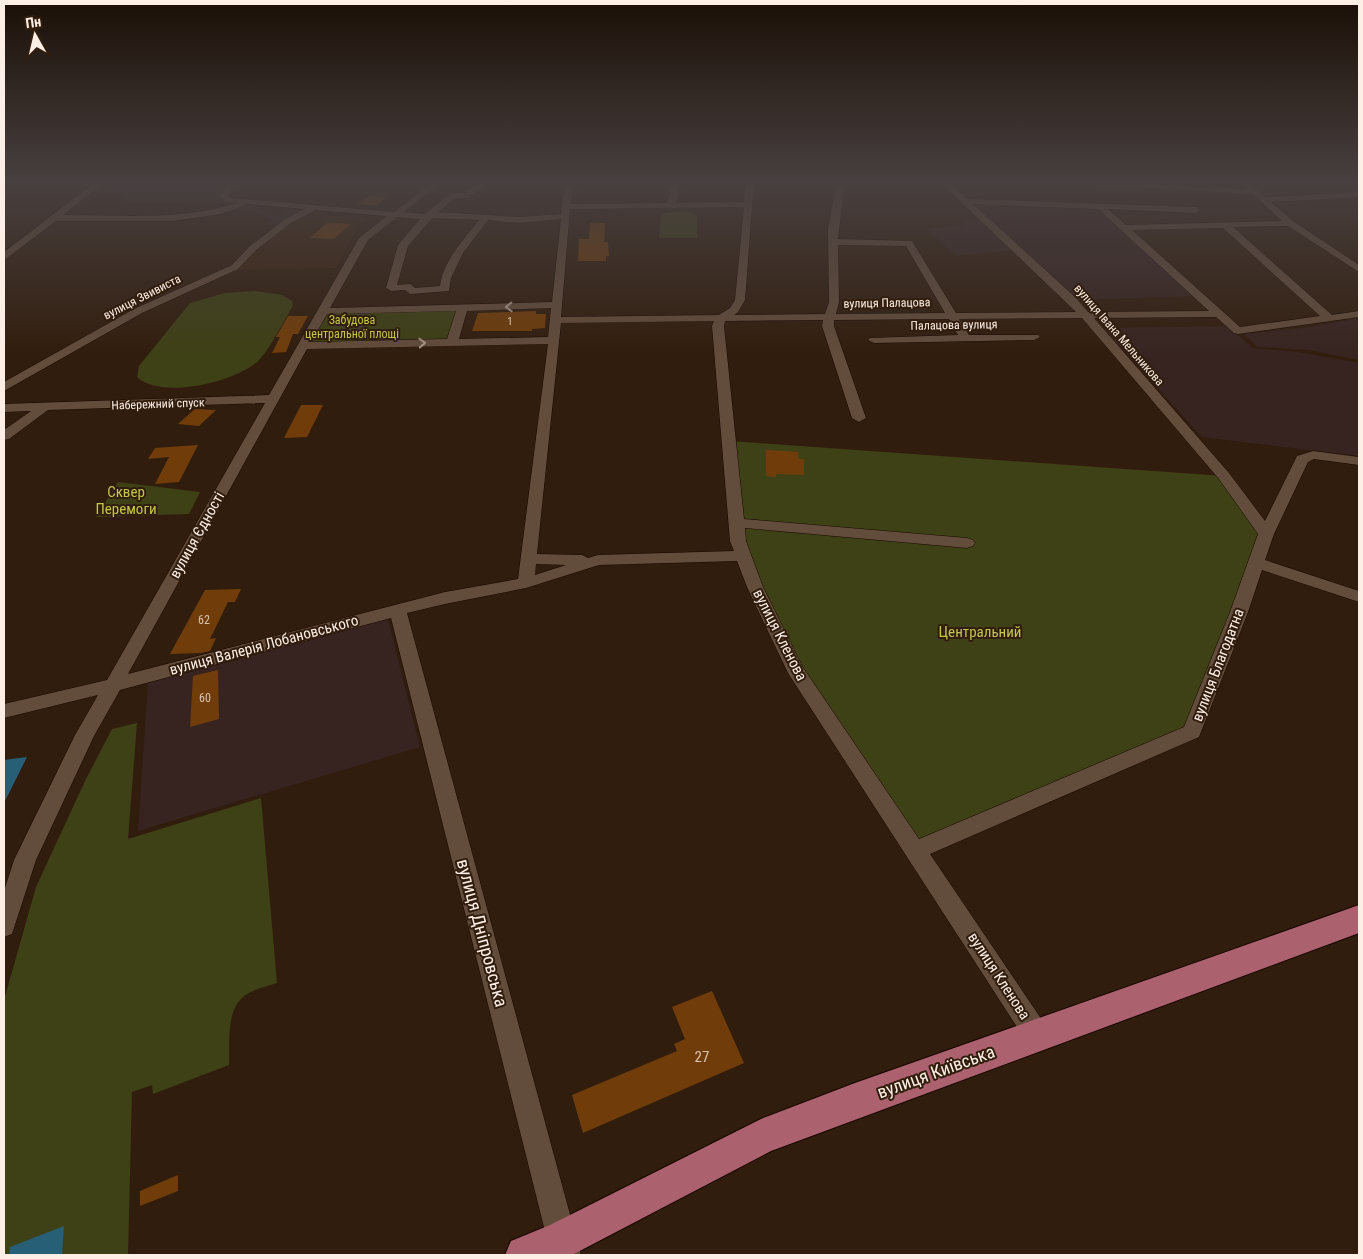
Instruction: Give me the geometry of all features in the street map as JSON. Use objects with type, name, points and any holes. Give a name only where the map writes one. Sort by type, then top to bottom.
[{"type":"main road","name":"вулиця Київська","points":[[525,1255],[564,1248],[761,1137],[1359,919]]},
{"type":"street","points":[[4,256],[26,239]]},
{"type":"street","name":"вулиця Звивиста","points":[[4,386],[138,311],[235,267],[265,239]]},
{"type":"street","name":"вулиця Єдності","points":[[4,926],[25,860],[85,736],[364,239]]},
{"type":"street","points":[[408,239],[403,244],[391,288],[410,287],[410,291],[445,289],[446,278],[458,254],[469,239]]},
{"type":"street","points":[[526,583],[554,340],[563,239]]},
{"type":"street","points":[[721,318],[734,310],[740,300],[746,239]]},
{"type":"street","points":[[833,239],[834,302],[828,318],[828,326],[859,418]]},
{"type":"street","name":"вулиця Івана Мельникова","points":[[1006,239],[1071,299],[1224,476],[1266,534]]},
{"type":"street","points":[[1136,239],[1238,331],[1359,314]]},
{"type":"street","points":[[1240,239],[1330,319]]},
{"type":"street","points":[[1314,239],[1359,269]]},
{"type":"street","points":[[833,242],[909,243],[965,338]]},
{"type":"street","points":[[323,311],[557,305]]},
{"type":"street","points":[[452,342],[462,308]]},
{"type":"street","name":"вулиця Палацова","points":[[556,320],[1218,314]]},
{"type":"street","name":"вулиця Кленова","points":[[721,318],[718,326],[738,541],[755,587],[794,668],[1037,1035]]},
{"type":"street","name":"Палацова вулиця","points":[[874,340],[1034,337]]},
{"type":"street","points":[[303,346],[554,340]]},
{"type":"street","name":"Набережний спуск","points":[[4,408],[273,400]]},
{"type":"street","points":[[4,436],[43,408]]},
{"type":"street","name":"вулиця Благодатна","points":[[916,850],[1192,732],[1239,612],[1266,534],[1302,459],[1313,455],[1359,461]]},
{"type":"street","points":[[736,523],[967,543]]},
{"type":"street","points":[[528,560],[744,556]]},
{"type":"street","name":"вулиця Валерія Лобановського","points":[[4,711],[113,685],[445,598],[526,583],[598,560]]},
{"type":"street","points":[[1256,563],[1359,597]]},
{"type":"street","name":"вулиця Дніпровська","points":[[398,610],[564,1248]]},
{"type":"shaded area","points":[[268,239],[351,239],[336,268],[239,270],[242,260]]},
{"type":"shaded area","points":[[937,239],[1003,239],[1015,250],[956,256]]},
{"type":"shaded area","points":[[1009,239],[1133,239],[1195,296],[1075,300]]},
{"type":"shaded area","points":[[1359,318],[1359,360],[1308,350],[1257,347],[1244,334],[1310,327]]},
{"type":"shaded area","points":[[1227,326],[1253,348],[1298,352],[1359,363],[1359,456],[1202,437],[1103,328]]},
{"type":"shaded area","points":[[388,619],[420,747],[138,831],[148,683]]},
{"type":"green space","points":[[256,291],[282,295],[292,301],[293,306],[272,343],[258,361],[247,369],[216,381],[180,388],[148,384],[137,377],[139,366],[190,303],[225,293]]},
{"type":"green space","name":"Забудова центральної площі","points":[[459,309],[449,340],[308,344],[326,312]]},
{"type":"green space","name":"Центральний","points":[[730,441],[1224,476],[1266,534],[1192,732],[916,850],[794,668],[738,541]]},
{"type":"green space","name":"Сквер Перемоги","points":[[118,482],[200,492],[189,514],[96,517]]},
{"type":"green space","points":[[137,723],[128,839],[261,798],[277,983],[247,994],[235,1008],[230,1026],[229,1065],[153,1094],[152,1085],[132,1092],[128,1255],[4,1255],[4,1000],[36,887],[85,781],[112,729]]},
{"type":"water","points":[[27,757],[4,803],[4,760]]},
{"type":"water","points":[[64,1226],[62,1255],[9,1255],[10,1247]]},
{"type":"building","points":[[579,239],[604,239],[604,242],[608,242],[609,256],[606,256],[606,261],[578,261]]},
{"type":"building","points":[[536,311],[536,314],[546,314],[545,328],[532,329],[532,331],[472,331],[478,313]]},
{"type":"building","points":[[288,316],[308,316],[298,334],[293,334],[286,352],[272,353],[280,337],[276,337]]},
{"type":"building","points":[[301,405],[323,405],[307,437],[284,438]]},
{"type":"building","points":[[195,409],[216,410],[199,426],[178,424]]},
{"type":"building","points":[[198,445],[179,482],[155,484],[169,457],[148,459],[155,448]]},
{"type":"building","points":[[766,450],[798,452],[798,459],[804,459],[804,475],[776,474],[776,477],[766,476]]},
{"type":"building","points":[[241,589],[235,602],[228,602],[210,639],[216,638],[210,651],[170,654],[205,590]]},
{"type":"building","points":[[218,670],[219,719],[190,727],[193,676]]},
{"type":"building","points":[[712,991],[744,1063],[583,1133],[572,1095],[677,1051],[674,1044],[685,1039],[672,1007]]},
{"type":"building","points":[[178,1175],[178,1191],[140,1206],[140,1191]]}]
